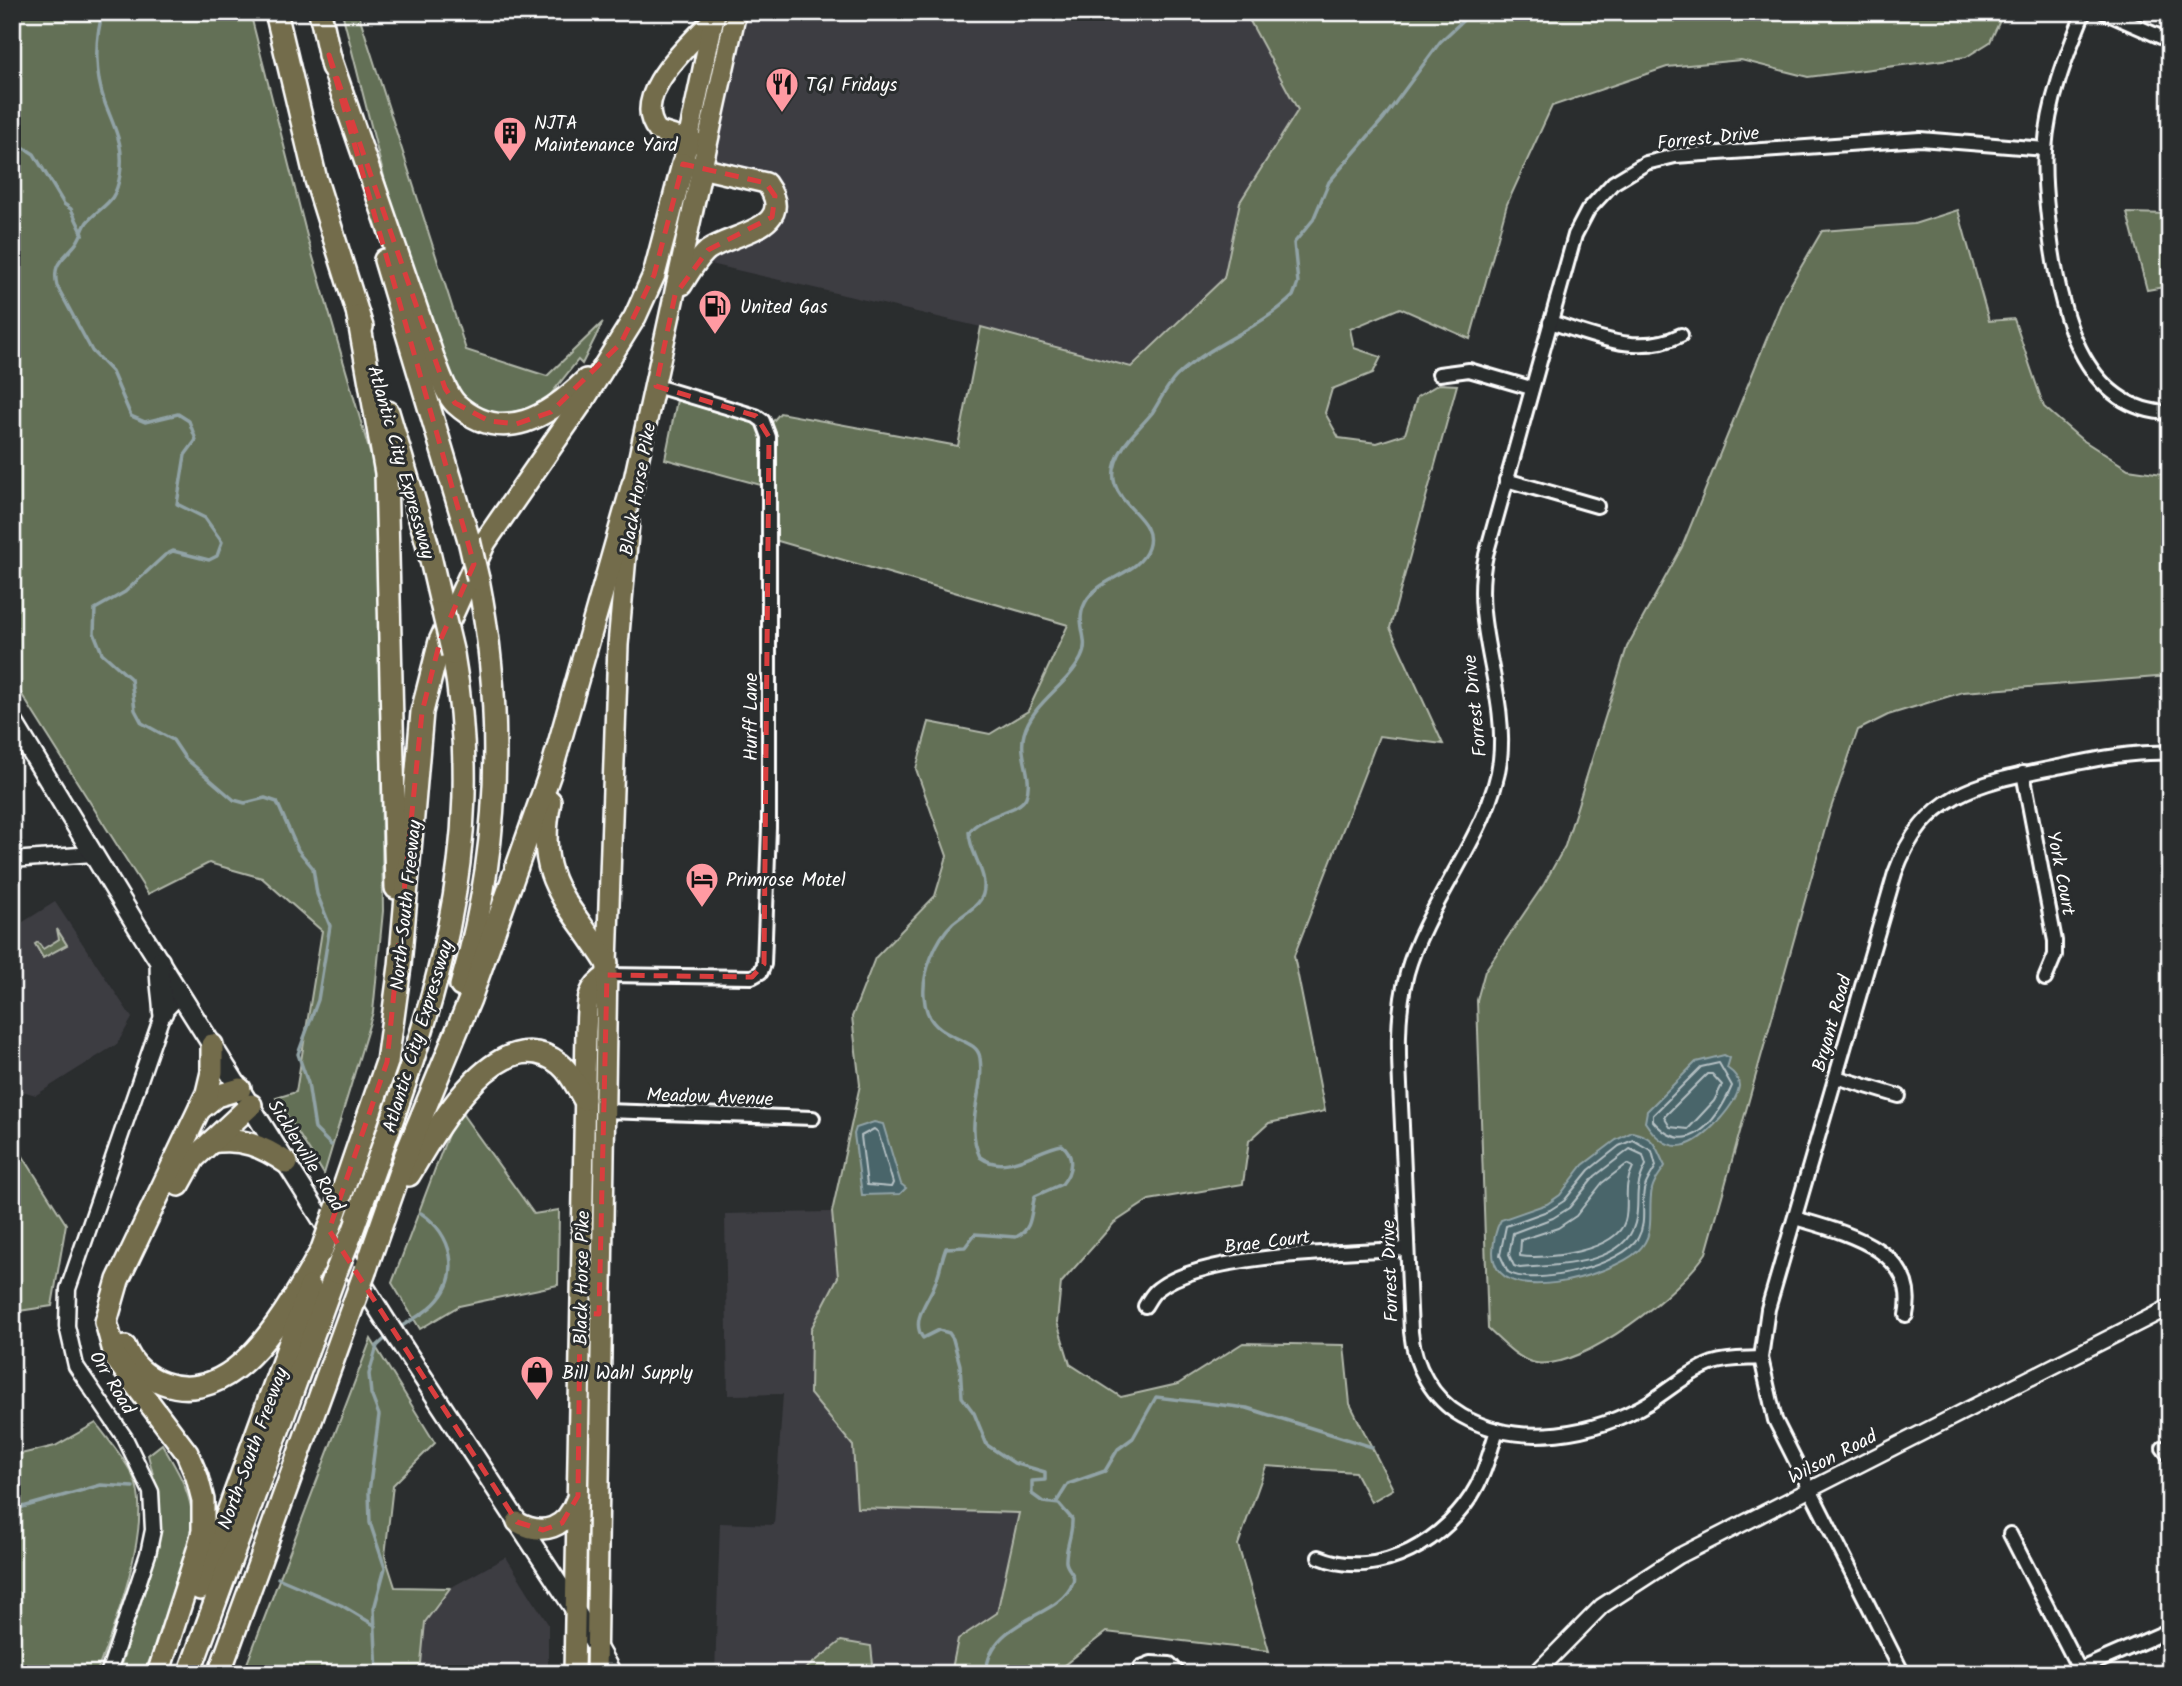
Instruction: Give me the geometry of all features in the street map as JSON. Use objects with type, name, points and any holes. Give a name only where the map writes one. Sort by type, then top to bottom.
[{"type":"highway","name":"Atlantic City Expressway","points":[[189,1674],[350,1237],[432,999],[451,926],[463,842],[464,786],[459,689],[453,654],[427,543],[316,180],[275,12]]},
{"type":"highway","name":"Atlantic City Expressway","points":[[320,12],[382,251],[469,540],[478,579],[496,700],[490,851],[470,954],[406,1154]]},
{"type":"highway","points":[[329,55],[434,360],[456,403],[473,415],[501,424],[533,419],[551,412],[565,400],[621,343]]},
{"type":"highway","name":"North-South Freeway","points":[[169,1674],[294,1336],[387,1062],[400,966],[422,712],[440,641],[485,542],[621,343],[653,275],[692,166]]},
{"type":"highway","points":[[358,316],[386,472],[400,966]]},
{"type":"highway","points":[[219,1674],[406,1154],[470,999],[553,765],[633,484]]},
{"type":"highway","points":[[572,701],[544,842],[547,869],[607,969]]},
{"type":"highway","points":[[158,1674],[203,1531],[202,1500],[187,1453],[116,1359],[106,1322],[118,1280],[211,1083],[212,1045]]},
{"type":"highway","points":[[366,1269],[423,1152],[465,1090],[492,1065],[515,1054],[527,1053],[551,1058],[570,1074],[584,1099]]},
{"type":"highway","points":[[200,1109],[216,1096],[245,1097]]},
{"type":"highway","points":[[245,1097],[211,1142],[187,1167],[125,1300],[120,1327],[128,1354],[138,1368],[155,1380],[174,1387],[195,1387],[215,1381],[233,1371],[264,1341],[321,1252]]},
{"type":"highway","points":[[211,1142],[233,1140],[252,1143],[287,1163]]},
{"type":"main road","name":"Black Horse Pike","points":[[697,143],[736,12]]},
{"type":"main road","name":"Black Horse Pike","points":[[594,1157],[605,1111],[618,645],[633,484],[675,295],[715,15]]},
{"type":"main road","points":[[697,143],[658,131],[648,114],[648,103],[656,86],[715,15]]},
{"type":"main road","points":[[675,295],[708,250],[766,223],[776,206],[775,196],[766,183],[692,166]]},
{"type":"main road","name":"Sicklerville Road","points":[[12,720],[212,1045],[394,1333],[574,1608],[612,1674]]},
{"type":"main road","points":[[160,961],[158,984],[163,996],[163,1013]]},
{"type":"main road","name":"Black Horse Pike","points":[[574,1674],[578,1496],[590,1313],[594,1157],[584,1099],[589,992],[593,983],[607,969]]},
{"type":"main road","name":"Black Horse Pike","points":[[590,1313],[596,1674]]},
{"type":"main road","points":[[517,1522],[536,1530],[551,1529],[569,1515],[578,1496]]},
{"type":"street","points":[[2084,12],[2058,83],[2045,149],[2046,201],[2054,265],[2077,344],[2096,375],[2110,389],[2139,406],[2170,413]]},
{"type":"street","points":[[2104,12],[2170,41]]},
{"type":"street","name":"Forrest Drive","points":[[1761,1358],[1714,1363],[1629,1413],[1592,1428],[1537,1435],[1497,1430],[1457,1413],[1432,1388],[1419,1366],[1411,1332],[1400,1063],[1401,1004],[1415,950],[1483,815],[1500,763],[1498,712],[1481,594],[1483,568],[1575,235],[1588,210],[1613,183],[1646,163],[1675,156],[1920,139],[2045,149]]},
{"type":"street","points":[[1550,322],[1644,346],[1666,342],[1681,335]]},
{"type":"street","points":[[1439,374],[1469,370],[1531,388]]},
{"type":"street","name":"Hurff Lane","points":[[607,969],[752,977],[761,972],[764,964],[769,815],[769,437],[763,421],[756,416],[656,386]]},
{"type":"street","points":[[1506,480],[1597,506]]},
{"type":"street","name":"Bryant Road","points":[[1903,1674],[1775,1420],[1761,1358],[1768,1309],[1895,873],[1907,845],[1925,819],[1956,794],[1987,782],[2119,755],[2170,752]]},
{"type":"street","name":"York Court","points":[[2024,773],[2055,941],[2055,955],[2045,979]]},
{"type":"street","points":[[12,860],[93,854]]},
{"type":"street","name":"Orr Road","points":[[108,1674],[148,1554],[153,1530],[151,1492],[125,1438],[76,1366],[67,1326],[68,1289],[163,1013],[181,994]]},
{"type":"street","points":[[1836,1077],[1899,1096]]},
{"type":"street","name":"Meadow Avenue","points":[[605,1111],[813,1118]]},
{"type":"street","points":[[1795,1217],[1856,1236],[1880,1250],[1899,1270],[1905,1283],[1909,1303],[1906,1315]]},
{"type":"street","name":"Brae Court","points":[[1145,1306],[1162,1286],[1222,1266],[1286,1255],[1407,1249]]},
{"type":"street","name":"Wilson Road","points":[[1535,1674],[1602,1606],[1626,1587],[1679,1556],[2170,1307]]},
{"type":"street","points":[[1319,1557],[1343,1565],[1375,1563],[1428,1541],[1468,1501],[1483,1472],[1497,1430]]},
{"type":"street","points":[[2010,1534],[2074,1671],[2170,1630]]},
{"type":"street","points":[[1141,1667],[1151,1663],[1170,1664],[1179,1674]]},
{"type":"highlighted area","points":[[329,55],[445,388],[455,403],[489,421],[516,424],[551,412],[621,343],[654,275],[683,164],[766,183],[775,196],[772,217],[708,250],[675,295],[656,386],[756,416],[769,437],[764,964],[752,977],[607,975],[599,1314],[580,1313],[578,1496],[562,1523],[543,1530],[517,1522],[329,1230],[387,1062],[422,712],[440,641],[474,564]]},
{"type":"shaded area","points":[[736,12],[1245,12],[1298,110],[1240,202],[1224,278],[1131,367],[981,327],[698,261],[752,230],[775,196],[702,169]]},
{"type":"shaded area","points":[[55,902],[132,1018],[117,1044],[36,1095],[12,1088],[12,929]]},
{"type":"shaded area","points":[[832,1212],[838,1277],[811,1329],[810,1395],[853,1446],[857,1508],[1019,1513],[997,1613],[958,1639],[951,1674],[874,1674],[871,1646],[841,1641],[804,1670],[715,1674],[720,1523],[774,1525],[783,1394],[728,1395],[725,1214]]},
{"type":"shaded area","points":[[506,1557],[548,1624],[548,1674],[420,1674],[425,1622],[450,1588]]},
{"type":"green space","points":[[12,12],[250,12],[308,240],[377,477],[383,911],[373,1012],[324,1174],[276,1098],[296,1092],[322,931],[262,878],[209,863],[148,894],[12,679]]},
{"type":"green space","points":[[342,12],[358,12],[466,350],[547,376],[603,322],[582,364],[578,360],[540,408],[491,414],[455,390],[394,216]]},
{"type":"green space","points":[[1245,12],[2004,12],[1990,42],[1966,57],[1808,77],[1741,60],[1667,67],[1552,106],[1507,204],[1470,339],[1400,308],[1350,329],[1354,348],[1381,357],[1373,373],[1332,389],[1325,413],[1339,438],[1377,443],[1405,434],[1417,397],[1439,384],[1457,385],[1390,628],[1443,744],[1379,736],[1294,956],[1325,1111],[1269,1123],[1249,1141],[1243,1184],[1149,1200],[1114,1223],[1061,1283],[1057,1322],[1070,1364],[1121,1397],[1178,1384],[1243,1343],[1344,1345],[1350,1404],[1393,1489],[1371,1502],[1355,1472],[1266,1466],[1238,1545],[1269,1651],[1106,1632],[1063,1666],[1063,1674],[951,1674],[958,1639],[997,1613],[1019,1513],[857,1508],[853,1446],[810,1394],[811,1329],[838,1277],[832,1212],[860,1085],[852,1017],[875,958],[935,896],[947,856],[916,769],[929,722],[990,734],[1028,711],[1068,625],[771,539],[772,488],[665,459],[677,400],[768,427],[780,413],[958,446],[981,327],[1131,367],[1224,278],[1240,202],[1298,110]]},
{"type":"green space","points":[[1958,210],[1989,321],[2014,319],[2044,407],[2081,439],[2128,469],[2170,475],[2170,676],[1963,692],[1888,715],[1858,730],[1830,811],[1706,1253],[1694,1269],[1654,1306],[1604,1341],[1556,1362],[1529,1361],[1510,1349],[1488,1329],[1477,1000],[1485,971],[1544,884],[1565,846],[1627,647],[1682,547],[1784,296],[1822,231],[1914,224]]},
{"type":"green space","points":[[2127,213],[2170,214],[2170,286],[2147,290]]},
{"type":"green space","points":[[57,929],[67,945],[43,958],[35,944],[38,942],[43,949],[59,939]]},
{"type":"green space","points":[[458,1108],[534,1214],[559,1210],[558,1285],[459,1306],[420,1329],[392,1283]]},
{"type":"green space","points":[[12,1139],[66,1224],[52,1306],[12,1312]]},
{"type":"green space","points":[[371,1339],[435,1443],[393,1485],[385,1556],[395,1587],[450,1588],[425,1622],[420,1674],[243,1674]]},
{"type":"green space","points":[[96,1423],[130,1469],[138,1496],[136,1547],[112,1630],[96,1674],[12,1674],[12,1456],[55,1446]]},
{"type":"green space","points":[[162,1444],[180,1477],[190,1503],[192,1530],[189,1549],[176,1594],[144,1674],[118,1674],[159,1546],[160,1502],[148,1455]]},
{"type":"green space","points":[[841,1641],[871,1646],[874,1674],[766,1674],[804,1670]]},
{"type":"water","points":[[1724,1055],[1730,1058],[1727,1068],[1738,1080],[1739,1086],[1729,1108],[1711,1129],[1692,1143],[1673,1146],[1664,1142],[1645,1122],[1647,1111],[1696,1062]]},
{"type":"water","points":[[874,1122],[883,1124],[901,1184],[906,1188],[900,1194],[862,1195],[854,1134],[856,1128]]},
{"type":"water","points":[[1632,1132],[1651,1140],[1665,1166],[1653,1186],[1648,1237],[1638,1251],[1604,1270],[1555,1283],[1532,1284],[1512,1280],[1498,1269],[1493,1251],[1501,1220],[1547,1204],[1560,1195],[1583,1165],[1616,1140]]},
{"type":"waterway","points":[[103,12],[98,34],[98,69],[105,103],[120,146],[120,175],[112,198],[87,222],[76,243],[59,263],[56,273],[57,286],[92,351],[112,372],[131,416],[145,422],[178,414],[189,421],[196,440],[185,455],[177,504],[205,518],[222,542],[217,556],[209,560],[173,551],[165,555],[125,592],[95,609],[94,633],[102,653],[131,679],[135,710],[142,723],[173,740],[185,758],[234,800],[245,803],[265,798],[277,802],[298,850],[313,868],[317,894],[330,926],[318,1000],[298,1054],[308,1083],[315,1129],[331,1145]]},
{"type":"waterway","points":[[986,1674],[990,1655],[999,1640],[1011,1629],[1054,1604],[1066,1594],[1073,1582],[1066,1562],[1072,1519],[1059,1504],[1043,1502],[1032,1494],[1032,1481],[1045,1480],[1045,1472],[1014,1463],[987,1445],[974,1413],[962,1397],[960,1365],[953,1339],[949,1333],[939,1330],[923,1338],[919,1332],[919,1318],[936,1281],[946,1248],[965,1247],[975,1234],[1016,1237],[1022,1234],[1029,1224],[1035,1196],[1062,1184],[1071,1164],[1069,1154],[1062,1145],[1011,1163],[1000,1164],[980,1157],[974,1132],[980,1058],[977,1050],[942,1031],[934,1023],[927,1012],[925,977],[936,947],[947,930],[975,906],[983,894],[983,878],[969,832],[983,821],[1016,806],[1026,797],[1028,781],[1023,750],[1024,734],[1034,713],[1081,658],[1084,650],[1081,622],[1083,607],[1095,591],[1137,564],[1148,548],[1149,535],[1145,524],[1119,493],[1114,480],[1115,465],[1124,446],[1152,413],[1179,374],[1293,296],[1298,283],[1294,243],[1313,220],[1329,182],[1384,118],[1440,42],[1472,12]]},
{"type":"waterway","points":[[12,140],[34,154],[64,204],[71,209],[83,234]]},
{"type":"waterway","points":[[397,1329],[434,1304],[449,1280],[451,1268],[446,1243],[432,1222],[421,1213]]},
{"type":"waterway","points":[[377,1674],[374,1609],[385,1568],[370,1523],[369,1492],[379,1415],[371,1394],[369,1374],[377,1346],[388,1336]]},
{"type":"waterway","points":[[1056,1503],[1068,1484],[1105,1471],[1118,1449],[1133,1438],[1156,1397],[1247,1408],[1372,1447]]},
{"type":"waterway","points":[[12,1510],[101,1485],[133,1487]]},
{"type":"waterway","points":[[278,1578],[341,1605],[376,1626]]},
{"type":"place","name":"TGI Fridays","points":[[782,114]]},
{"type":"place","name":"NJTA Maintenance Yard","points":[[510,163]]},
{"type":"place","name":"United Gas","points":[[715,336]]},
{"type":"place","name":"Primrose Motel","points":[[702,909]]},
{"type":"place","name":"Bill Wahl Supply","points":[[537,1402]]}]
